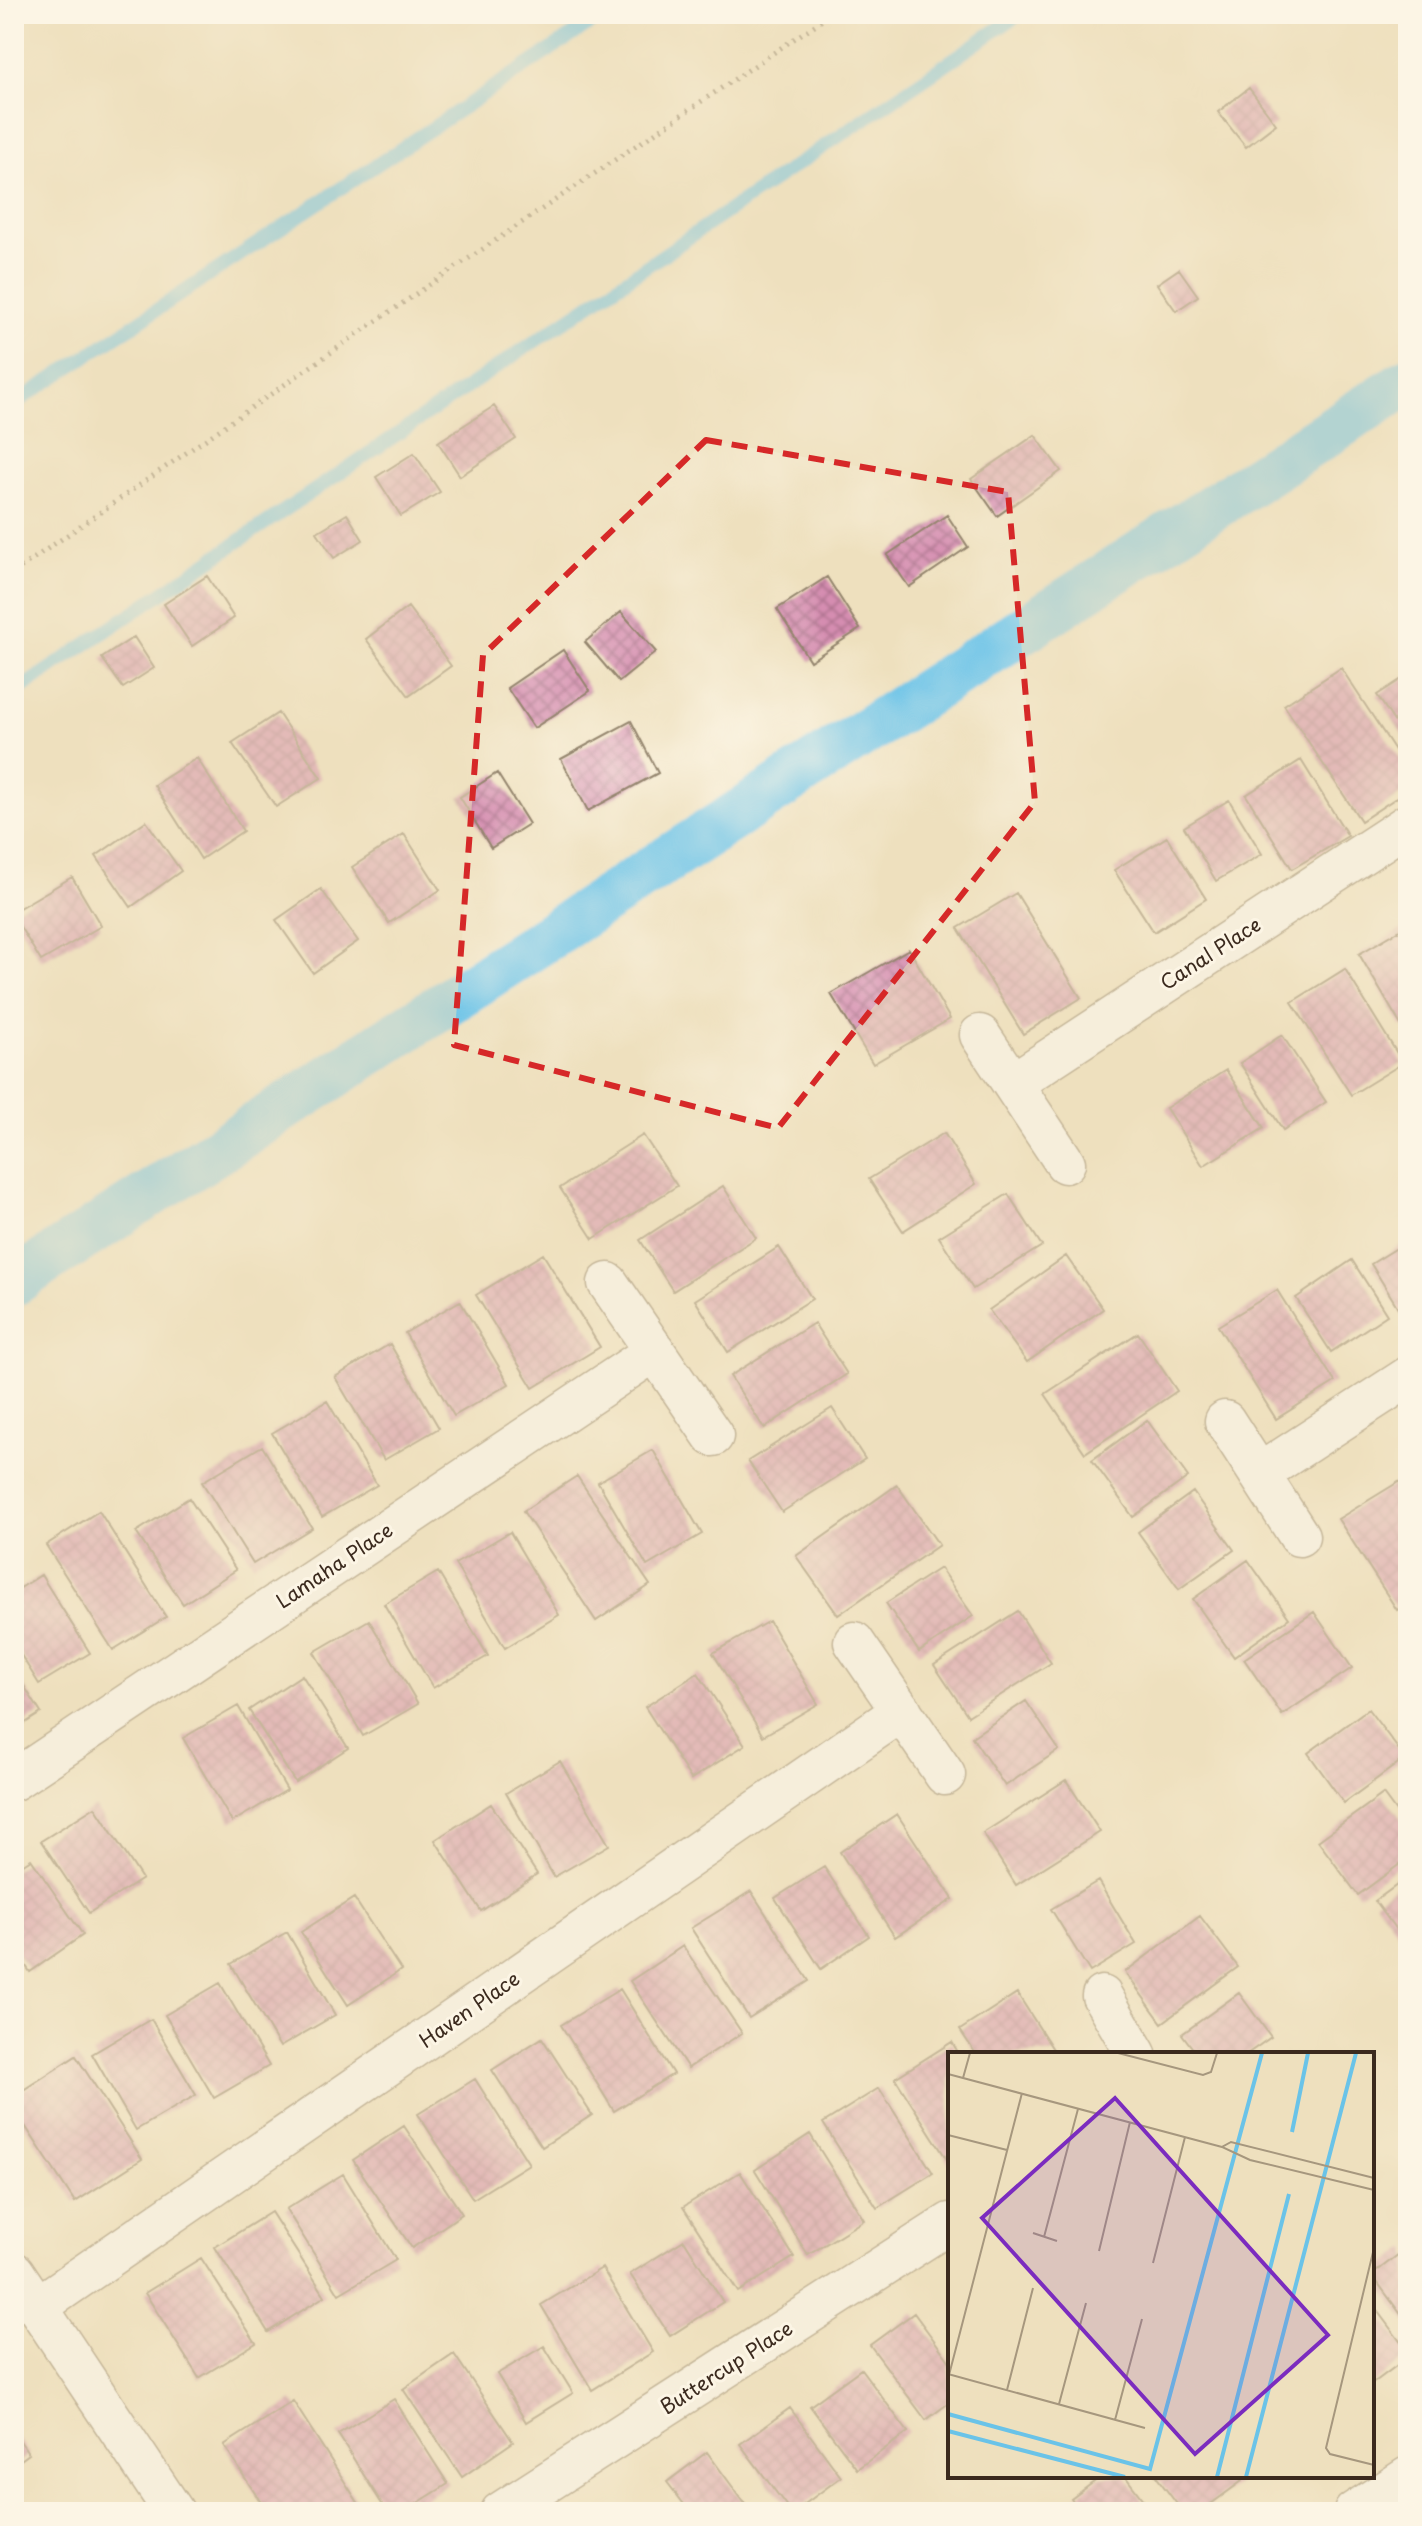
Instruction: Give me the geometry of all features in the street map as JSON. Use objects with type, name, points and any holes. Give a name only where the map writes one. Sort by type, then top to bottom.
[{"type":"street","name":"Canal Place","points":[[1013,1083],[1408,824]]},
{"type":"street","points":[[980,1035],[1065,1163]]},
{"type":"street","points":[[608,1283],[713,1436]]},
{"type":"street","name":"Lamaha Place","points":[[14,1780],[655,1351]]},
{"type":"street","points":[[1259,1474],[1408,1377]]},
{"type":"street","points":[[1225,1421],[1299,1536]]},
{"type":"street","points":[[854,1642],[945,1775]]},
{"type":"street","name":"Haven Place","points":[[37,2307],[902,1711]]},
{"type":"street","points":[[1102,1996],[1135,2052]]},
{"type":"street","name":"Buttercup Place","points":[[501,2512],[948,2224]]},
{"type":"street","points":[[14,2272],[174,2512]]},
{"type":"street","points":[[1354,2512],[1408,2477]]},
{"type":"path","points":[[14,572],[388,313],[831,14]]},
{"type":"highlighted area","points":[[706,440],[1008,492],[1035,802],[778,1128],[454,1045],[483,655]]},
{"type":"building","points":[[1249,88],[1276,124],[1246,147],[1218,112]]},
{"type":"building","points":[[1179,269],[1198,296],[1176,311],[1157,284]]},
{"type":"building","points":[[494,406],[516,439],[460,476],[438,442]]},
{"type":"building","points":[[1035,435],[1061,471],[997,516],[971,479]]},
{"type":"building","points":[[414,453],[440,492],[401,516],[376,477]]},
{"type":"building","points":[[347,514],[363,540],[334,558],[317,532]]},
{"type":"building","points":[[947,515],[968,547],[909,587],[887,555]]},
{"type":"building","points":[[207,576],[234,618],[192,646],[164,604]]},
{"type":"building","points":[[827,577],[860,629],[810,661],[777,609]]},
{"type":"building","points":[[408,607],[451,666],[409,696],[366,639]]},
{"type":"building","points":[[621,612],[656,652],[619,682],[585,642]]},
{"type":"building","points":[[134,637],[154,668],[123,688],[102,658]]},
{"type":"building","points":[[563,650],[590,691],[534,728],[507,688]]},
{"type":"building","points":[[1341,668],[1408,770],[1408,790],[1361,821],[1284,705]]},
{"type":"building","points":[[1408,675],[1408,743],[1377,695]]},
{"type":"building","points":[[278,713],[321,778],[276,807],[232,743]]},
{"type":"building","points":[[631,721],[658,773],[588,811],[561,759]]},
{"type":"building","points":[[197,758],[243,831],[201,859],[154,785]]},
{"type":"building","points":[[1301,760],[1348,836],[1292,869],[1246,795]]},
{"type":"building","points":[[497,773],[529,824],[491,848],[460,797]]},
{"type":"building","points":[[1229,800],[1262,854],[1216,881],[1184,827]]},
{"type":"building","points":[[146,821],[181,871],[131,907],[96,856]]},
{"type":"building","points":[[404,834],[440,890],[389,923],[352,867]]},
{"type":"building","points":[[1167,837],[1206,899],[1154,932],[1114,870]]},
{"type":"building","points":[[72,877],[101,926],[41,961],[14,917],[14,911]]},
{"type":"building","points":[[321,889],[358,941],[313,973],[276,920]]},
{"type":"building","points":[[1016,893],[1081,998],[1023,1034],[958,928]]},
{"type":"building","points":[[1407,926],[1408,1024],[1402,1027],[1359,954]]},
{"type":"building","points":[[909,949],[950,1019],[873,1064],[831,994]]},
{"type":"building","points":[[1345,969],[1403,1063],[1351,1095],[1292,1002]]},
{"type":"building","points":[[1282,1035],[1326,1102],[1283,1130],[1240,1063]]},
{"type":"building","points":[[1226,1070],[1264,1128],[1203,1166],[1166,1108]]},
{"type":"building","points":[[944,1133],[976,1184],[903,1231],[869,1179]]},
{"type":"building","points":[[643,1135],[677,1186],[593,1239],[560,1188]]},
{"type":"building","points":[[723,1186],[756,1238],[673,1291],[640,1240]]},
{"type":"building","points":[[1008,1194],[1042,1246],[973,1289],[939,1237]]},
{"type":"building","points":[[1408,1241],[1408,1324],[1371,1264]]},
{"type":"building","points":[[779,1247],[812,1299],[728,1352],[695,1300]]},
{"type":"building","points":[[543,1254],[600,1347],[533,1388],[476,1295]]},
{"type":"building","points":[[1066,1256],[1103,1309],[1027,1362],[989,1310]]},
{"type":"building","points":[[1352,1260],[1387,1315],[1331,1352],[1296,1298]]},
{"type":"building","points":[[1277,1290],[1335,1382],[1276,1419],[1218,1326]]},
{"type":"building","points":[[460,1301],[509,1384],[454,1416],[405,1333]]},
{"type":"building","points":[[814,1323],[847,1374],[764,1428],[730,1376]]},
{"type":"building","points":[[1138,1333],[1177,1391],[1085,1453],[1045,1394]]},
{"type":"building","points":[[390,1344],[439,1428],[384,1460],[335,1377]]},
{"type":"building","points":[[327,1401],[377,1485],[322,1517],[272,1433]]},
{"type":"building","points":[[832,1408],[865,1459],[782,1512],[748,1461]]},
{"type":"building","points":[[1147,1420],[1188,1477],[1133,1517],[1092,1460]]},
{"type":"building","points":[[262,1446],[312,1528],[253,1564],[202,1482]]},
{"type":"building","points":[[653,1450],[702,1534],[647,1566],[598,1482]]},
{"type":"building","points":[[577,1476],[650,1585],[596,1621],[523,1511]]},
{"type":"building","points":[[1400,1481],[1408,1494],[1408,1603],[1397,1610],[1338,1519]]},
{"type":"building","points":[[897,1485],[939,1545],[838,1615],[796,1556]]},
{"type":"building","points":[[1193,1492],[1234,1550],[1179,1589],[1138,1532]]},
{"type":"building","points":[[189,1498],[236,1570],[183,1604],[136,1532]]},
{"type":"building","points":[[99,1511],[166,1617],[113,1650],[46,1545]]},
{"type":"building","points":[[510,1532],[559,1615],[505,1648],[455,1564]]},
{"type":"building","points":[[1248,1560],[1289,1618],[1234,1657],[1193,1599]]},
{"type":"building","points":[[940,1568],[973,1616],[919,1652],[886,1603]]},
{"type":"building","points":[[438,1572],[488,1656],[433,1688],[384,1604]]},
{"type":"building","points":[[41,1575],[90,1653],[39,1684],[14,1644],[14,1592]]},
{"type":"building","points":[[1018,1611],[1051,1663],[968,1716],[934,1665]]},
{"type":"building","points":[[1314,1612],[1352,1668],[1282,1715],[1244,1659]]},
{"type":"building","points":[[369,1620],[418,1704],[363,1736],[314,1652]]},
{"type":"building","points":[[769,1621],[818,1704],[763,1736],[713,1653]]},
{"type":"building","points":[[14,1670],[41,1713],[14,1730]]},
{"type":"building","points":[[698,1673],[745,1745],[691,1779],[645,1707]]},
{"type":"building","points":[[302,1675],[348,1748],[295,1782],[249,1710]]},
{"type":"building","points":[[1026,1701],[1059,1750],[1005,1786],[972,1737]]},
{"type":"building","points":[[238,1706],[287,1790],[232,1822],[183,1738]]},
{"type":"building","points":[[1368,1709],[1405,1758],[1344,1803],[1308,1753]]},
{"type":"building","points":[[560,1761],[609,1845],[554,1877],[506,1793]]},
{"type":"building","points":[[1066,1780],[1100,1832],[1016,1885],[983,1833]]},
{"type":"building","points":[[1383,1794],[1408,1828],[1408,1858],[1358,1895],[1318,1841]]},
{"type":"building","points":[[491,1804],[537,1874],[481,1911],[435,1840]]},
{"type":"building","points":[[95,1807],[142,1879],[89,1913],[41,1841]]},
{"type":"building","points":[[897,1814],[953,1899],[895,1937],[840,1852]]},
{"type":"building","points":[[31,1859],[83,1935],[30,1972],[14,1948],[14,1870]]},
{"type":"building","points":[[824,1867],[869,1936],[821,1969],[775,1898]]},
{"type":"building","points":[[1408,1877],[1408,1946],[1375,1901]]},
{"type":"building","points":[[1098,1881],[1136,1944],[1090,1972],[1051,1909]]},
{"type":"building","points":[[751,1891],[809,1981],[749,2018],[691,1928]]},
{"type":"building","points":[[354,1898],[401,1970],[348,2005],[301,1932]]},
{"type":"building","points":[[1200,1916],[1238,1967],[1162,2023],[1125,1972]]},
{"type":"building","points":[[287,1932],[335,2015],[280,2047],[231,1964]]},
{"type":"building","points":[[683,1946],[742,2033],[688,2068],[630,1981]]},
{"type":"building","points":[[220,1983],[269,2066],[214,2098],[165,2015]]},
{"type":"building","points":[[620,1989],[673,2074],[614,2111],[561,2025]]},
{"type":"building","points":[[1017,1993],[1055,2052],[975,2052],[960,2030]]},
{"type":"building","points":[[1239,1993],[1271,2037],[1250,2052],[1196,2052],[1182,2034]]},
{"type":"building","points":[[151,2019],[196,2095],[136,2130],[92,2054]]},
{"type":"building","points":[[542,2038],[592,2115],[542,2147],[492,2070]]},
{"type":"building","points":[[952,2042],[958,2052],[948,2052],[948,2161],[895,2078]]},
{"type":"building","points":[[76,2056],[142,2159],[75,2202],[14,2109],[14,2096]]},
{"type":"building","points":[[475,2079],[529,2164],[473,2199],[418,2114]]},
{"type":"building","points":[[879,2088],[933,2173],[877,2208],[823,2123]]},
{"type":"building","points":[[404,2126],[462,2214],[412,2248],[353,2160]]},
{"type":"building","points":[[810,2134],[864,2220],[808,2255],[755,2170]]},
{"type":"building","points":[[740,2172],[794,2257],[738,2292],[683,2207]]},
{"type":"building","points":[[343,2174],[396,2260],[339,2294],[286,2209]]},
{"type":"building","points":[[271,2212],[325,2296],[268,2332],[215,2247]]},
{"type":"building","points":[[684,2240],[723,2302],[670,2336],[630,2274]]},
{"type":"building","points":[[1408,2247],[1408,2324],[1374,2278],[1374,2273]]},
{"type":"building","points":[[201,2258],[256,2343],[199,2378],[145,2293]]},
{"type":"building","points":[[602,2268],[653,2352],[592,2390],[541,2305]]},
{"type":"building","points":[[1374,2307],[1408,2352],[1408,2357],[1374,2382]]},
{"type":"building","points":[[914,2313],[948,2359],[948,2404],[926,2420],[870,2345]]},
{"type":"building","points":[[544,2346],[573,2393],[526,2422],[497,2374]]},
{"type":"building","points":[[454,2354],[513,2442],[462,2477],[403,2389]]},
{"type":"building","points":[[861,2369],[908,2432],[857,2469],[810,2406]]},
{"type":"building","points":[[394,2399],[448,2484],[403,2512],[387,2512],[338,2434]]},
{"type":"building","points":[[293,2401],[364,2512],[267,2512],[224,2445]]},
{"type":"building","points":[[790,2408],[841,2477],[794,2512],[740,2444]]},
{"type":"building","points":[[14,2432],[29,2454],[14,2465]]},
{"type":"building","points":[[707,2452],[751,2512],[690,2512],[667,2482]]},
{"type":"building","points":[[1099,2478],[1126,2478],[1152,2512],[1081,2512],[1071,2499]]},
{"type":"building","points":[[1158,2478],[1240,2478],[1242,2481],[1200,2512],[1183,2512]]},
{"type":"waterway","points":[[14,404],[605,14]]},
{"type":"waterway","points":[[14,693],[1020,14]]},
{"type":"waterway","points":[[14,1282],[1408,381]]}]
